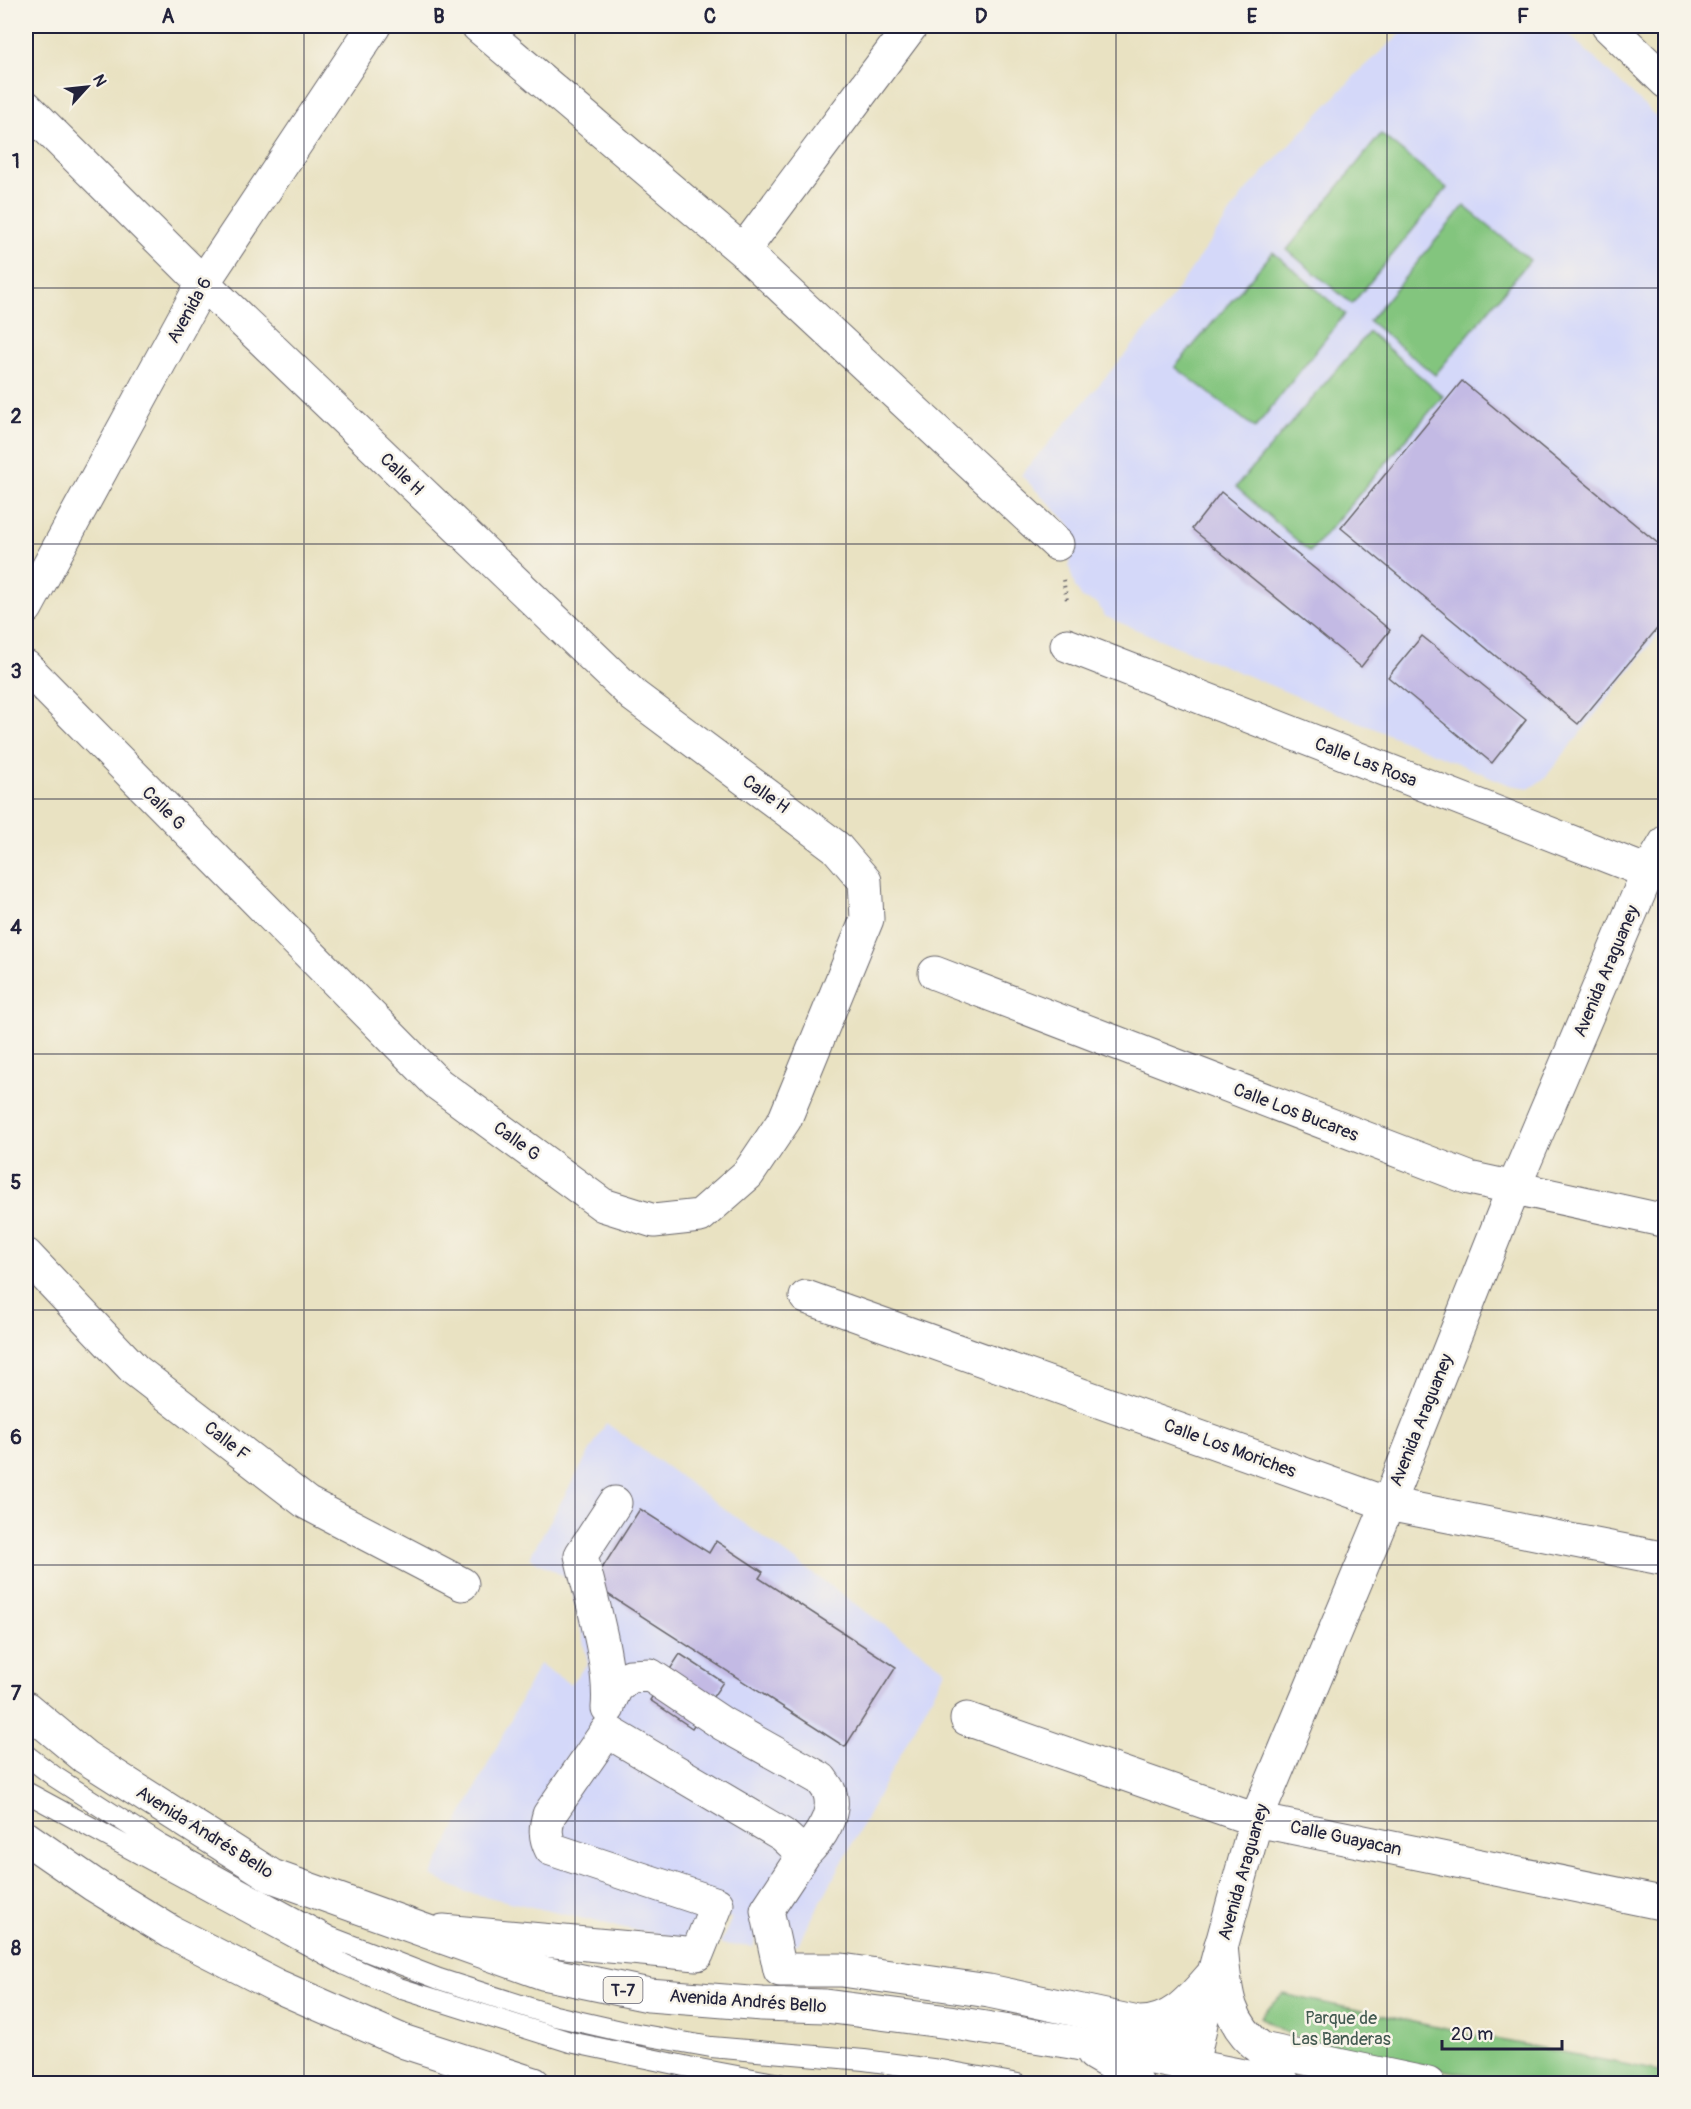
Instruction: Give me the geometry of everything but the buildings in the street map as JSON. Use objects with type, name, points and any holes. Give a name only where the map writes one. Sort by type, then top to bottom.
[{"type":"main road","name":"Avenida 6","points":[[26,608],[203,283],[374,26]]},
{"type":"main road","points":[[478,26],[743,251],[1057,544]]},
{"type":"main road","points":[[743,251],[910,26]]},
{"type":"main road","points":[[1608,26],[1665,82]]},
{"type":"main road","name":"Calle H","points":[[26,106],[203,283],[634,696],[798,818]]},
{"type":"main road","name":"Calle Las Rosa","points":[[1067,645],[1657,875]]},
{"type":"main road","name":"Calle G","points":[[26,668],[438,1084],[603,1205],[654,1221],[700,1216],[748,1174],[785,1119],[867,919],[865,881],[836,847],[798,818]]},
{"type":"main road","name":"Avenida Araguaney","points":[[1190,2074],[1204,2009],[1256,1820],[1388,1504],[1514,1187],[1657,875],[1665,842]]},
{"type":"main road","name":"Calle Los Bucares","points":[[935,973],[1470,1178],[1665,1221]]},
{"type":"main road","name":"Calle F","points":[[26,1255],[135,1370],[307,1503],[462,1584]]},
{"type":"main road","name":"Calle Los Moriches","points":[[806,1297],[1388,1504],[1665,1558]]},
{"type":"main road","points":[[608,1717],[603,1651],[582,1555],[615,1503]]},
{"type":"main road","points":[[423,1930],[697,1954],[717,1904],[551,1849],[546,1840],[549,1815],[608,1717],[616,1688],[630,1676],[650,1675],[723,1724],[821,1779],[829,1791],[831,1806],[828,1820],[767,1910],[780,1970],[842,1970],[989,1991],[1152,2024],[1184,2005],[1218,1959]]},
{"type":"main road","name":"Avenida Andrés Bello","points":[[26,1708],[85,1757],[272,1876],[543,1973],[649,1995],[762,2004],[825,2006],[949,2022],[1120,2052],[1190,2074],[1284,2084]]},
{"type":"main road","points":[[608,1717],[783,1836],[804,1854]]},
{"type":"main road","name":"Calle Guayacan","points":[[967,1719],[1256,1820],[1665,1904]]},
{"type":"main road","points":[[26,1838],[94,1885],[171,1932],[275,1985],[405,2042],[534,2084]]},
{"type":"main road","points":[[1218,1959],[1230,2010],[1243,2033],[1262,2049],[1428,2084]]},
{"type":"main road","points":[[1120,2052],[1167,2039],[1190,2024],[1204,2009]]},
{"type":"main road","points":[[1071,2042],[1120,2069],[1137,2084]]},
{"type":"lane","points":[[26,1755],[55,1777],[159,1844],[252,1895],[330,1936],[439,1979],[555,2016],[621,2031],[711,2047],[864,2060],[947,2071],[1018,2084]]},
{"type":"lane","points":[[26,1792],[345,1965],[399,1988],[570,2042],[780,2084]]},
{"type":"shaded area","points":[[1410,26],[1560,26],[1665,125],[1665,626],[1544,779],[1530,788],[1510,785],[1104,616],[1098,604],[1082,598],[1075,587],[1069,566],[1071,526],[1021,475],[1160,314],[1244,193],[1362,68]]},
{"type":"shaded area","points":[[606,1423],[946,1670],[798,1944],[791,1945],[759,1923],[753,1947],[720,1944],[732,1918],[703,1913],[687,1940],[466,1892],[431,1876],[539,1664],[570,1684],[588,1663],[569,1579],[529,1558]]},
{"type":"green space","points":[[1381,134],[1447,188],[1352,304],[1287,250]]},
{"type":"green space","points":[[1464,206],[1530,260],[1435,375],[1369,321]]},
{"type":"green space","points":[[1273,252],[1345,314],[1255,428],[1175,367]]},
{"type":"green space","points":[[1369,332],[1443,396],[1310,552],[1236,487]]},
{"type":"green space","name":"Parque de Las Banderas","points":[[1283,1994],[1469,2034],[1665,2072],[1665,2083],[1511,2083],[1317,2045],[1290,2035],[1260,2017]]}]
